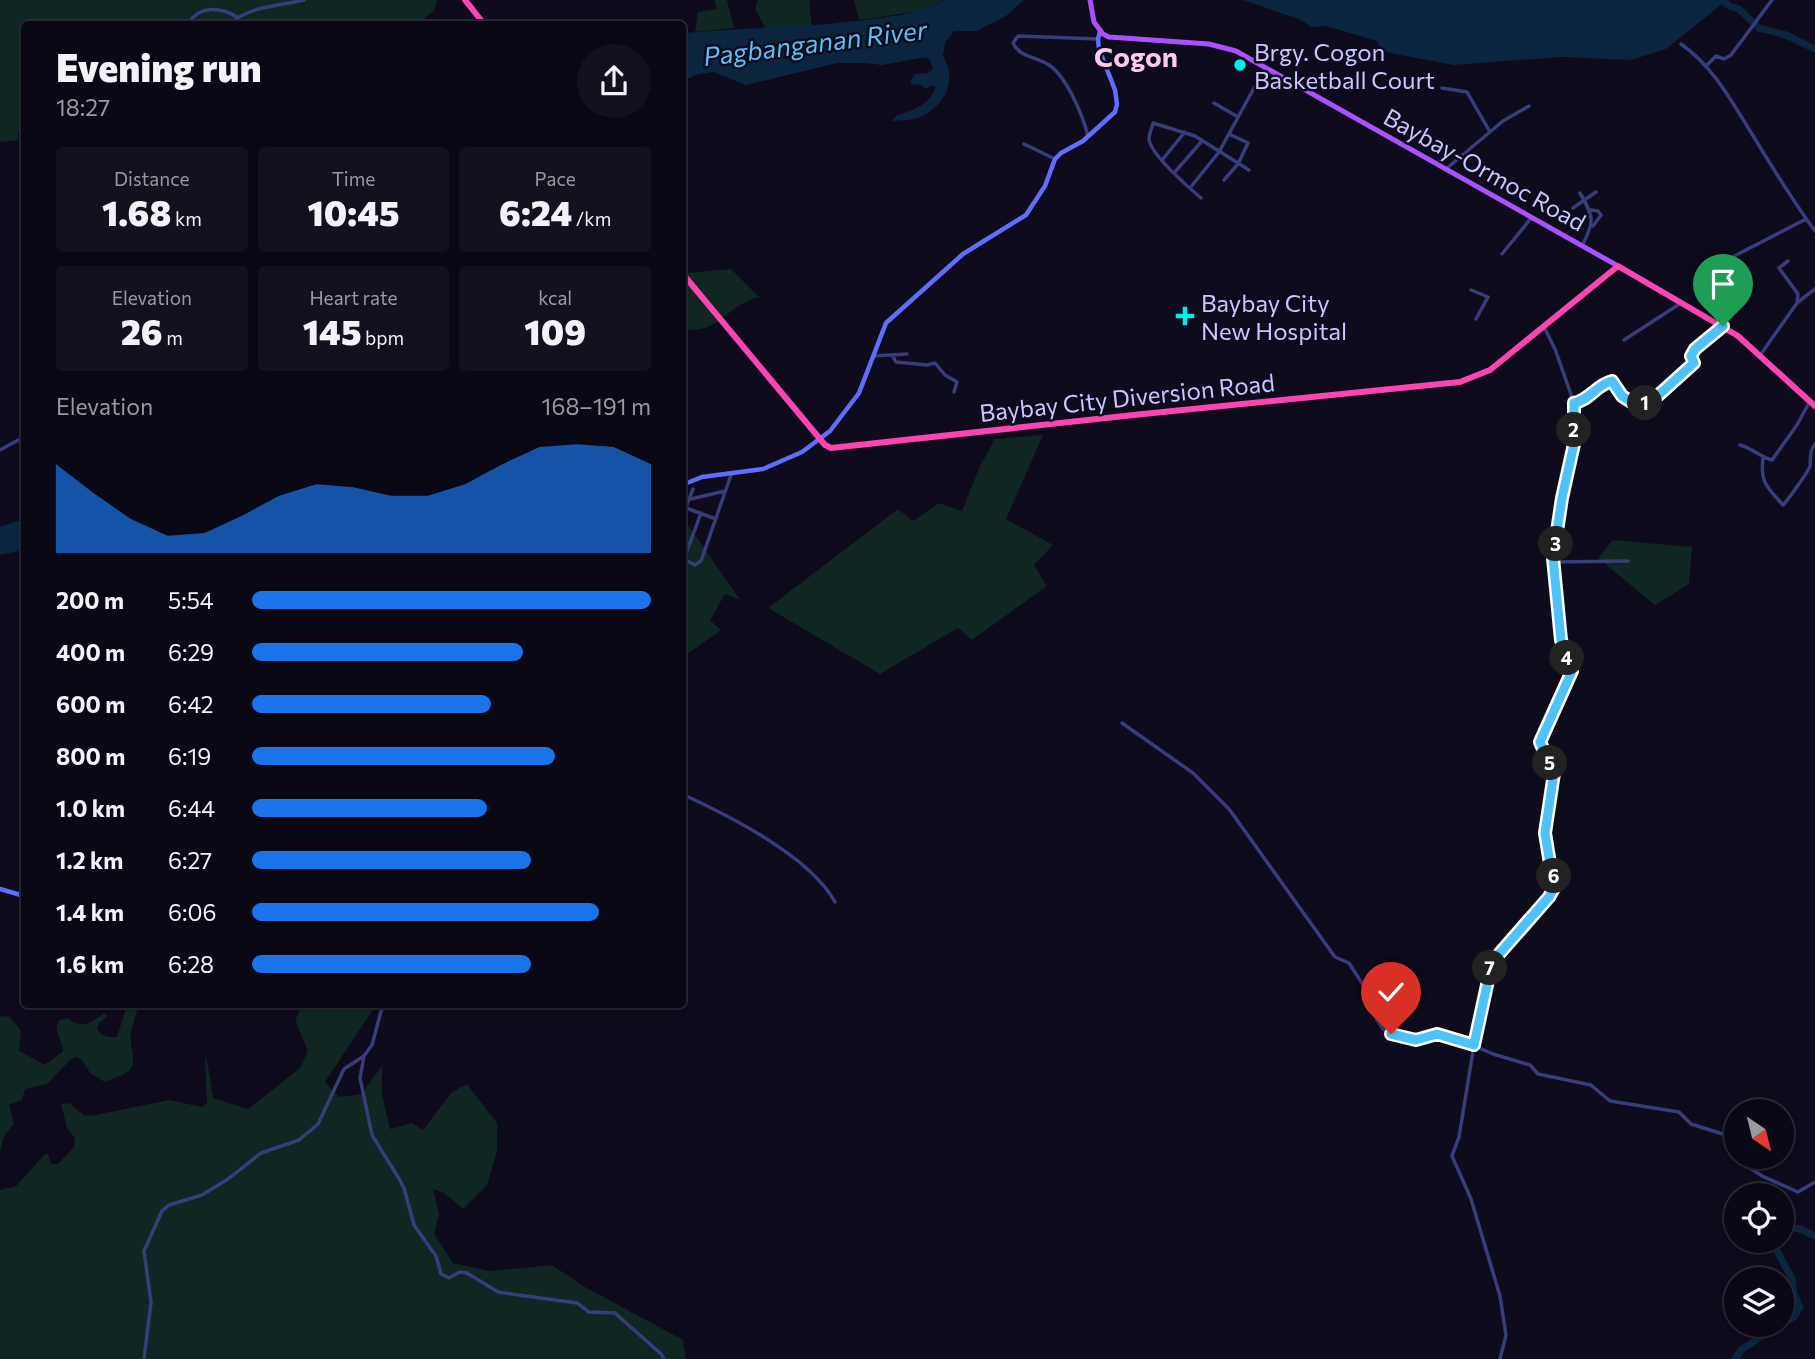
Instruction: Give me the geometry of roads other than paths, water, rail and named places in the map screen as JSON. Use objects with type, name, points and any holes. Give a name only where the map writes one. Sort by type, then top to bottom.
[{"type":"highway","points":[[465,0],[482,21]]},
{"type":"highway","name":"Baybay-Ormoc Road","points":[[1618,266],[1723,326],[1761,354],[1812,404]]},
{"type":"highway","name":"Baybay City Diversion Road","points":[[821,439],[827,447],[833,448],[1156,412],[1460,383],[1490,370],[1618,266]]},
{"type":"highway","points":[[686,278],[821,439]]},
{"type":"main road","points":[[1090,0],[1092,17],[1100,31]]},
{"type":"main road","name":"Baybay-Ormoc Road","points":[[1100,31],[1113,38],[1224,47],[1618,266]]},
{"type":"street","points":[[232,21],[259,8],[304,0]]},
{"type":"street","points":[[1706,66],[1716,56],[1724,59],[1731,55],[1772,0]]},
{"type":"street","points":[[190,21],[202,11],[213,9],[227,10],[237,17]]},
{"type":"street","points":[[686,483],[702,477],[763,469],[802,452],[821,439],[858,396],[887,321],[963,254],[1026,215],[1045,186],[1055,159],[1110,118],[1117,104],[1098,39],[1100,31]]},
{"type":"street","points":[[1088,136],[1082,112],[1055,71],[1048,64],[1021,54],[1013,44],[1018,36],[1098,39]]},
{"type":"street","points":[[1681,44],[1706,66],[1733,103],[1815,231]]},
{"type":"street","points":[[1189,188],[1219,152],[1265,68]]},
{"type":"street","points":[[1442,88],[1467,92],[1490,132]]},
{"type":"street","points":[[1213,103],[1238,117]]},
{"type":"street","points":[[1446,169],[1490,132],[1529,106]]},
{"type":"street","points":[[1200,198],[1162,160],[1149,140],[1153,123],[1185,132],[1249,170]]},
{"type":"street","points":[[1162,160],[1185,132]]},
{"type":"street","points":[[1224,180],[1238,164],[1248,143],[1228,134]]},
{"type":"street","points":[[1174,173],[1202,141]]},
{"type":"street","points":[[1024,144],[1055,159]]},
{"type":"street","points":[[1573,208],[1596,192]]},
{"type":"street","points":[[1580,193],[1590,210],[1592,228]]},
{"type":"street","points":[[1582,246],[1601,215],[1598,211],[1590,210]]},
{"type":"street","points":[[1503,254],[1532,217]]},
{"type":"street","points":[[1711,268],[1806,219]]},
{"type":"street","points":[[1788,261],[1779,267],[1798,294],[1797,303]]},
{"type":"street","points":[[1761,354],[1797,303],[1815,289]]},
{"type":"street","points":[[1472,290],[1488,297],[1476,319]]},
{"type":"street","points":[[1623,340],[1681,303]]},
{"type":"street","points":[[1574,403],[1583,401],[1602,383],[1612,381],[1622,396],[1636,405],[1653,400],[1694,363],[1691,356],[1695,349],[1723,326]]},
{"type":"street","points":[[1500,1359],[1506,1335],[1500,1296],[1471,1199],[1452,1156],[1459,1137],[1474,1045],[1492,962],[1554,888],[1545,833],[1554,773],[1540,742],[1572,671],[1561,640],[1553,562],[1562,498],[1574,444],[1574,403],[1555,349],[1544,327]]},
{"type":"street","points":[[874,356],[907,354]]},
{"type":"street","points":[[892,355],[895,361],[927,365],[935,363],[945,376],[957,382],[954,392]]},
{"type":"street","points":[[1740,445],[1772,460],[1812,404]]},
{"type":"street","points":[[0,450],[21,439]]},
{"type":"street","points":[[1763,458],[1761,474],[1764,484],[1783,505],[1807,475],[1811,449],[1815,444]]},
{"type":"street","points":[[686,560],[695,565],[701,561],[731,475]]},
{"type":"street","points":[[693,489],[686,508],[716,519]]},
{"type":"street","points":[[686,500],[725,491]]},
{"type":"street","points":[[686,551],[701,513]]},
{"type":"street","points":[[1553,562],[1628,561]]},
{"type":"street","points":[[1122,723],[1193,773],[1229,809],[1335,957],[1349,963],[1365,988],[1383,1028],[1391,1034],[1416,1040],[1437,1034],[1530,1065],[1538,1074],[1591,1085],[1610,1101],[1679,1112],[1692,1124],[1729,1136],[1732,1140],[1732,1156],[1762,1176],[1801,1191],[1815,1182]]},
{"type":"street","points":[[686,796],[787,851],[805,867],[835,902]]},
{"type":"street","points":[[0,889],[21,895]]},
{"type":"street","points":[[382,1008],[376,1034],[364,1056],[360,1078],[374,1140],[404,1188],[414,1225],[436,1256],[441,1275],[449,1278],[460,1272],[467,1273],[498,1292],[578,1303],[589,1312],[615,1313],[664,1359]]},
{"type":"street","points":[[144,1359],[151,1302],[145,1251],[162,1211],[169,1205],[202,1195],[261,1153],[306,1136],[318,1124],[344,1069],[364,1056]]},
{"type":"water","name":"Pagbanganan River","points":[[945,0],[1024,0],[1006,16],[977,31],[954,31],[945,43],[943,56],[949,74],[947,91],[937,106],[918,118],[892,121],[897,115],[920,106],[933,93],[936,87],[932,85],[926,89],[920,84],[913,85],[910,82],[915,74],[927,73],[933,69],[926,57],[882,65],[837,63],[746,85],[713,72],[686,80],[686,33],[879,18]]},
{"type":"water","points":[[1243,0],[1727,0],[1666,49],[1631,60],[1561,57],[1454,65],[1390,53],[1382,50],[1377,41],[1326,26],[1312,27],[1299,19]]},
{"type":"water","points":[[21,520],[21,551],[0,555],[0,527]]},
{"type":"waterway","points":[[1723,0],[1729,6],[1739,9],[1759,28],[1786,35],[1815,49]]},
{"type":"waterway","points":[[1794,1228],[1815,1236]]},
{"type":"waterway","points":[[1778,1253],[1786,1267]]},
{"type":"waterway","points":[[1794,1295],[1800,1307],[1794,1317]]},
{"type":"waterway","points":[[1735,1359],[1741,1350],[1761,1337]]},
{"type":"place","name":"Brgy. Cogon Basketball Court","points":[[1240,65]]},
{"type":"place","name":"Baybay City New Hospital","points":[[1185,316]]},
{"type":"district","name":"Cogon","points":[[1136,56]]}]
